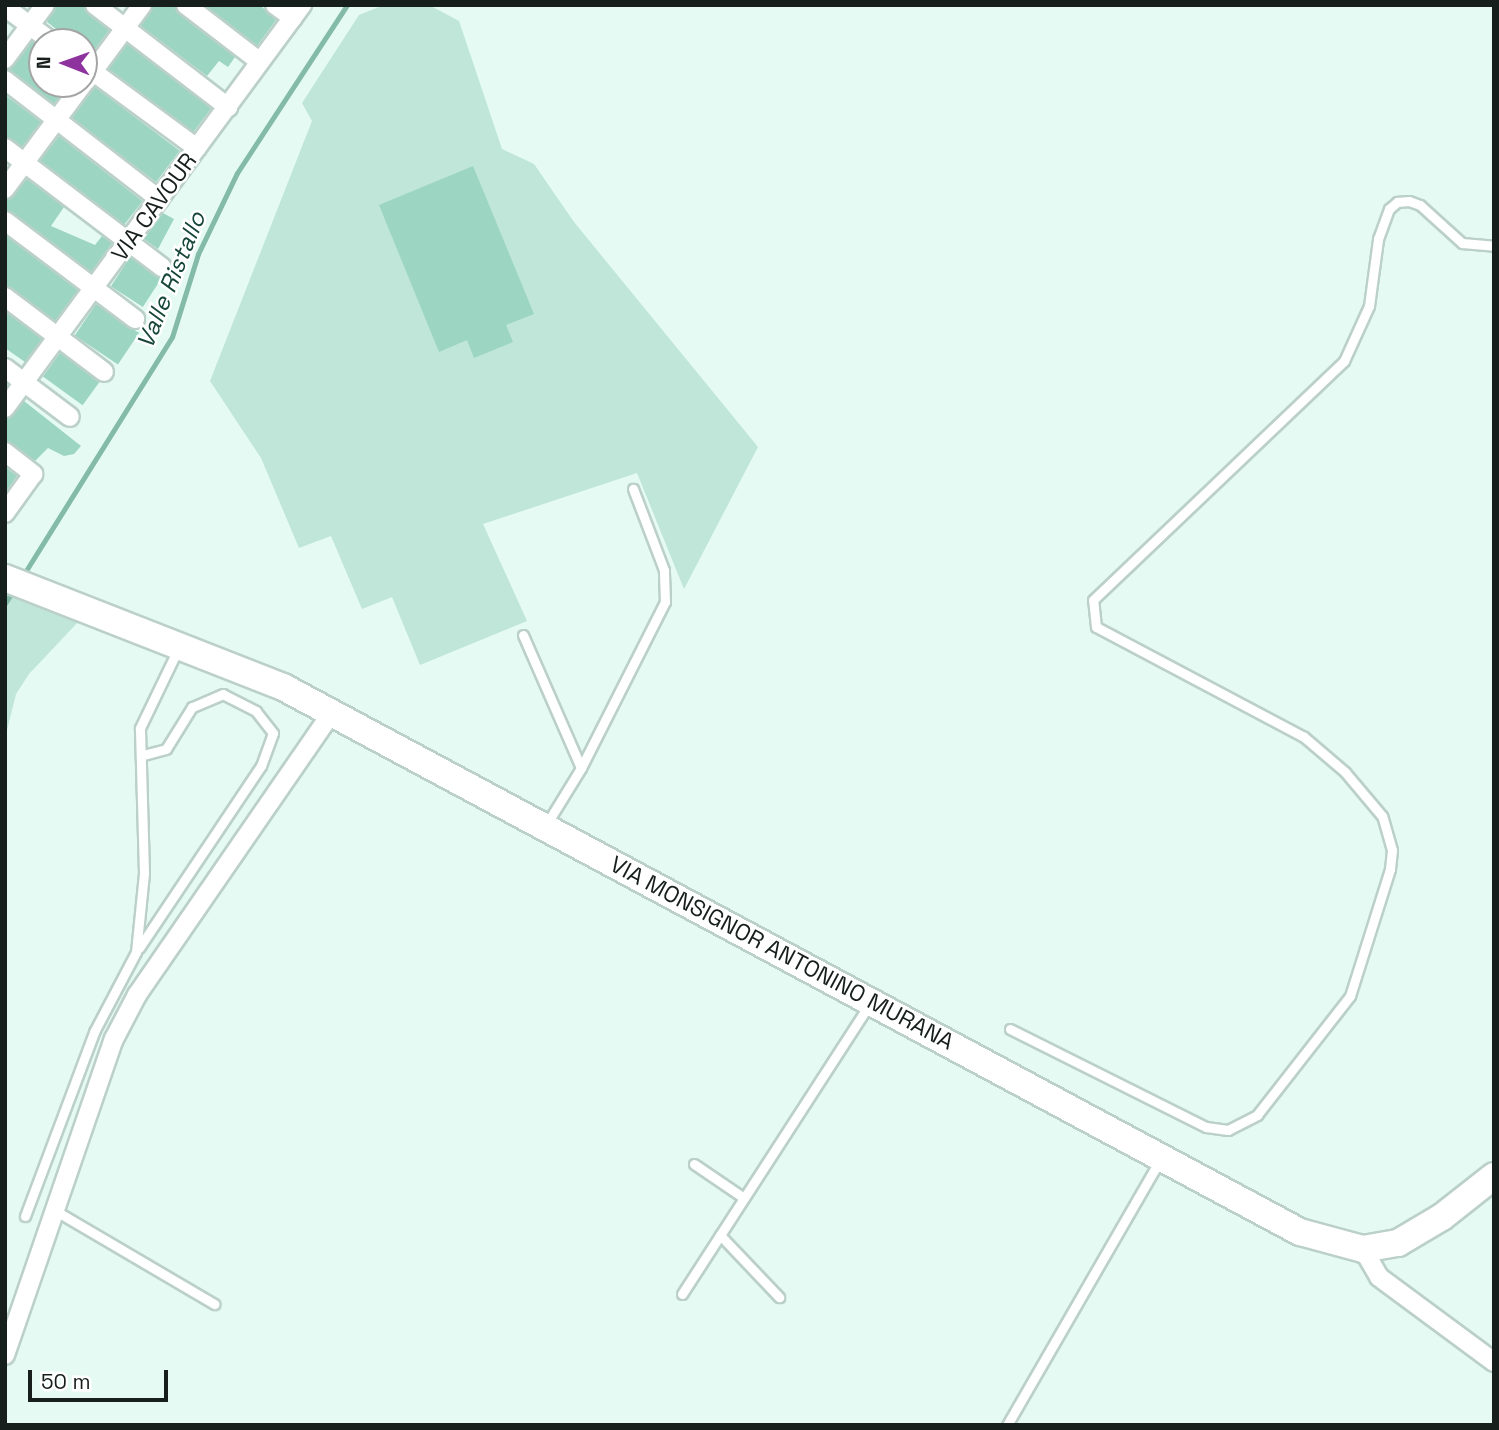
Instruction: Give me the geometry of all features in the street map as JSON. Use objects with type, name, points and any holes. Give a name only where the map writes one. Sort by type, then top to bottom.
[{"type":"street","points":[[5,59],[45,5]]},
{"type":"street","points":[[95,5],[228,107]]},
{"type":"street","points":[[98,61],[142,5]]},
{"type":"street","points":[[186,5],[260,62]]},
{"type":"street","points":[[275,5],[297,12]]},
{"type":"street","points":[[5,7],[33,28]]},
{"type":"street","name":"VIA CAVOUR","points":[[5,408],[297,12]]},
{"type":"street","points":[[5,80],[159,199]]},
{"type":"street","points":[[98,84],[197,148]]},
{"type":"street","points":[[5,189],[71,98]]},
{"type":"street","points":[[5,148],[162,267]]},
{"type":"street","points":[[5,221],[135,319]]},
{"type":"street","points":[[5,297],[104,372]]},
{"type":"street","points":[[5,368],[70,417]]},
{"type":"street","points":[[5,452],[33,474],[5,513]]},
{"type":"street","name":"VIA MONSIGNOR ANTONINO MURANA","points":[[5,578],[181,644],[332,712],[1300,1232],[1363,1249],[1380,1248],[1415,1235],[1494,1176]]},
{"type":"street","points":[[5,1355],[114,1039],[137,995],[332,712]]},
{"type":"street","points":[[1363,1249],[1379,1277],[1494,1362]]},
{"type":"lane","points":[[1010,1029],[1206,1127],[1228,1130],[1256,1115],[1350,996],[1390,869],[1392,850],[1382,816],[1345,772],[1304,737],[1096,627],[1091,609],[1100,589],[1344,361],[1369,306],[1378,239],[1389,209],[1409,201],[1420,205],[1462,243],[1494,246]]},
{"type":"lane","points":[[545,826],[580,768],[665,602],[664,570],[633,489]]},
{"type":"lane","points":[[523,635],[580,768]]},
{"type":"lane","points":[[136,952],[144,873],[140,729],[181,644]]},
{"type":"lane","points":[[25,1216],[93,1032],[136,952],[261,766],[273,733],[256,711],[223,694],[192,707],[166,749],[142,755]]},
{"type":"lane","points":[[682,1294],[872,1001]]},
{"type":"lane","points":[[1007,1425],[1161,1158]]},
{"type":"lane","points":[[694,1164],[744,1198]]},
{"type":"lane","points":[[54,1210],[214,1304]]},
{"type":"lane","points":[[720,1235],[779,1297]]},
{"type":"green space","points":[[384,5],[429,5],[459,21],[502,149],[534,164],[574,222],[758,447],[684,589],[637,473],[483,524],[527,621],[420,665],[392,597],[362,609],[331,536],[299,548],[261,458],[210,381],[312,121],[302,103],[359,15]]},
{"type":"green space","points":[[5,592],[79,621],[29,674],[16,694],[5,738]]},
{"type":"building","points":[[56,5],[84,5],[109,30],[98,45],[98,28],[55,28],[47,22]]},
{"type":"building","points":[[153,5],[175,5],[179,14],[235,57],[228,67],[219,61],[207,76],[141,26]]},
{"type":"building","points":[[205,5],[260,5],[276,20],[257,46]]},
{"type":"building","points":[[127,44],[212,108],[193,133],[108,69]]},
{"type":"building","points":[[28,46],[28,84],[9,70]]},
{"type":"building","points":[[98,89],[180,151],[156,182],[72,118],[87,98],[98,98]]},
{"type":"building","points":[[5,95],[41,122],[22,147],[5,137]]},
{"type":"building","points":[[46,98],[58,98],[54,104]]},
{"type":"building","points":[[59,136],[143,201],[123,226],[40,160]]},
{"type":"building","points":[[473,166],[534,314],[506,325],[513,342],[474,358],[467,340],[439,352],[379,205]]},
{"type":"building","points":[[27,179],[64,207],[51,226],[95,245],[102,236],[112,243],[91,272],[5,210],[5,200]]},
{"type":"building","points":[[163,213],[174,219],[158,249],[144,239]]},
{"type":"building","points":[[5,235],[78,290],[55,321],[5,286]]},
{"type":"building","points":[[130,257],[162,278],[143,307],[111,286]]},
{"type":"building","points":[[96,304],[139,333],[118,365],[75,336]]},
{"type":"building","points":[[5,311],[42,339],[25,362],[5,348]]},
{"type":"building","points":[[60,353],[100,382],[83,405],[43,376]]},
{"type":"building","points":[[24,401],[81,446],[74,454],[64,456],[48,448],[35,461],[5,441],[5,419]]},
{"type":"building","points":[[5,467],[17,476],[5,493]]},
{"type":"waterway","name":"Valle Ristallo","points":[[22,577],[172,337],[198,254],[237,173],[347,5]]},
{"type":"waterway","name":"Valle Ristallo","points":[[5,603],[15,588]]}]
